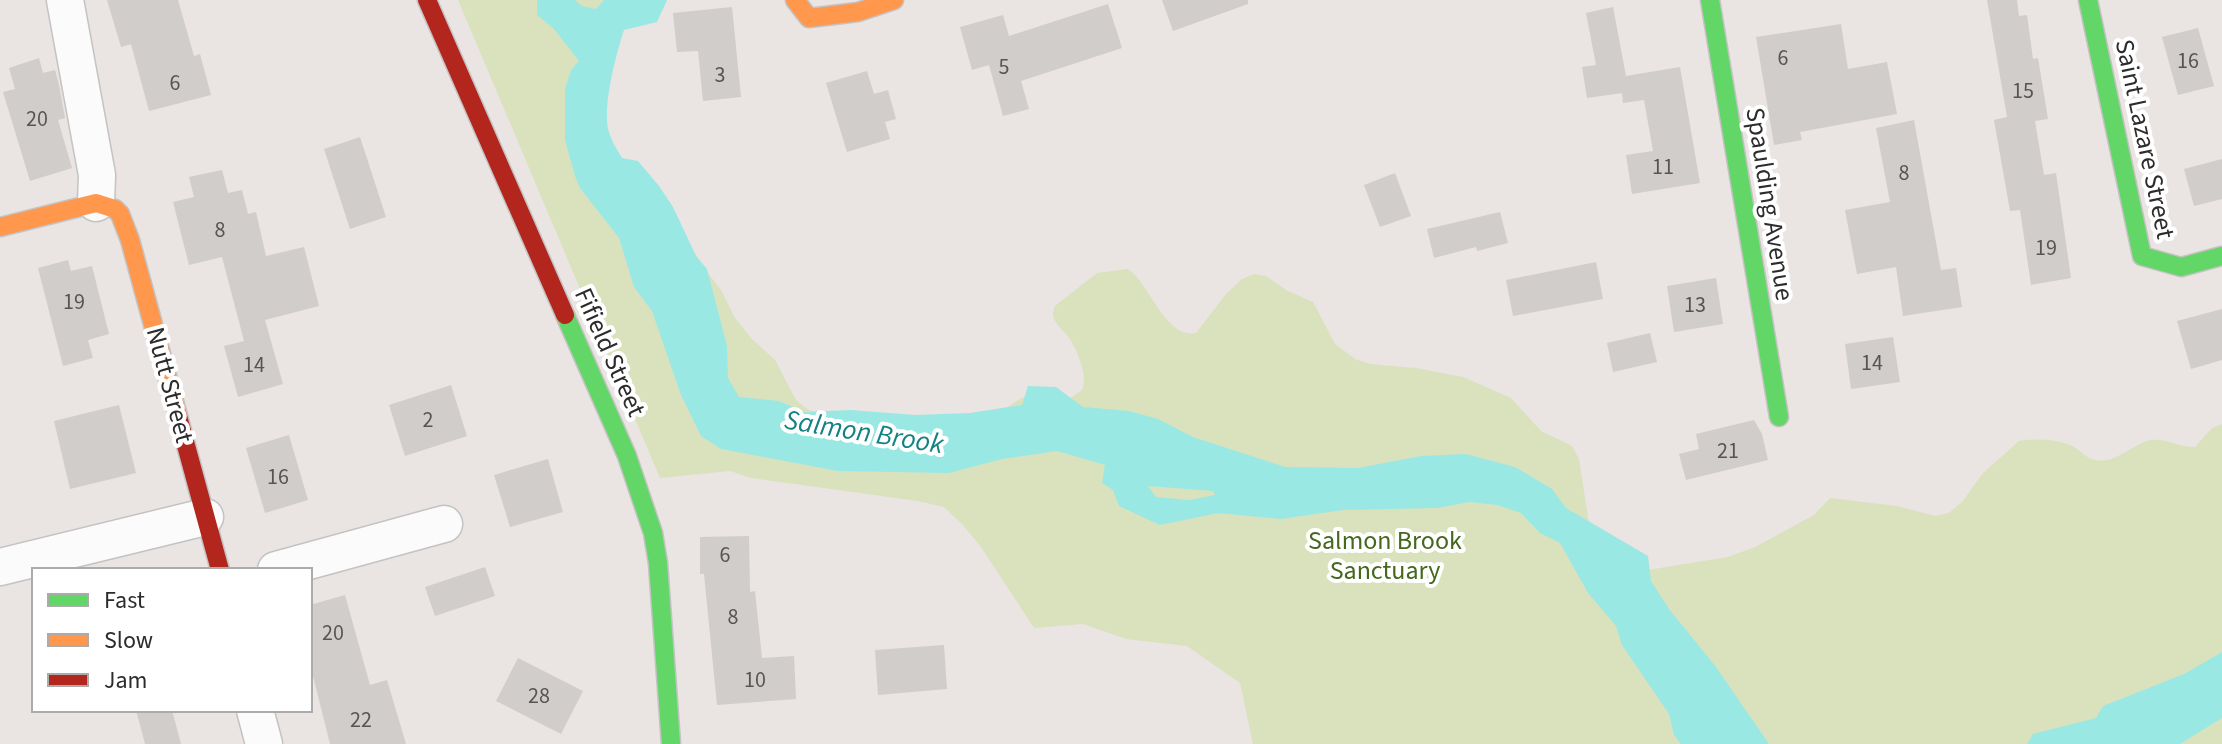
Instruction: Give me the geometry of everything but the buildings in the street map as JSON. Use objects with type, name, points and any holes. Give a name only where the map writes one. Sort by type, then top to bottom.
[{"type":"street","points":[[0,227],[102,205],[65,0]]},
{"type":"street","name":"Fifield Street","points":[[427,0],[627,456],[648,518],[658,563],[671,744]]},
{"type":"street","points":[[795,0],[809,18],[858,12],[894,0]]},
{"type":"street","name":"Spaulding Avenue","points":[[1710,0],[1779,417]]},
{"type":"street","name":"Saint Lazare Street","points":[[2088,0],[2142,256],[2181,267],[2222,256]]},
{"type":"street","name":"Nutt Street","points":[[102,205],[120,214],[130,240],[219,568]]},
{"type":"street","points":[[0,567],[205,517]]},
{"type":"street","points":[[283,568],[444,524]]},
{"type":"street","points":[[256,712],[264,744]]},
{"type":"green space","name":"Salmon Brook Sanctuary","points":[[458,0],[654,0],[619,29],[602,105],[613,151],[677,223],[721,290],[735,318],[775,360],[796,400],[807,409],[838,421],[1002,412],[1019,400],[1032,396],[1066,401],[1082,390],[1084,378],[1073,344],[1053,316],[1055,306],[1097,273],[1128,269],[1167,320],[1185,333],[1196,333],[1226,294],[1242,279],[1254,274],[1266,276],[1286,290],[1313,302],[1335,344],[1355,359],[1370,364],[1416,368],[1463,377],[1511,398],[1541,431],[1572,446],[1579,459],[1589,524],[1648,570],[1728,557],[1755,547],[1814,515],[1830,498],[1897,506],[1935,516],[1949,513],[1962,502],[1983,473],[2019,441],[2040,439],[2062,442],[2089,458],[2102,461],[2153,440],[2195,447],[2212,428],[2222,424],[2222,744],[1253,744],[1240,683],[1187,646],[1126,639],[1083,624],[1034,628],[981,547],[944,507],[751,478],[730,471],[660,478]]},
{"type":"water","name":"Salmon Brook","points":[[537,0],[575,0],[582,6],[596,9],[604,0],[667,0],[657,22],[624,30],[609,93],[608,129],[622,158],[638,161],[659,186],[673,207],[696,256],[707,269],[727,346],[728,378],[739,397],[779,401],[805,412],[851,410],[915,415],[970,413],[1022,405],[1028,386],[1056,387],[1083,407],[1129,411],[1158,419],[1193,437],[1285,467],[1358,468],[1421,456],[1466,454],[1515,467],[1552,489],[1566,508],[1648,556],[1651,581],[1669,609],[1716,667],[1769,744],[1681,744],[1674,735],[1669,714],[1622,645],[1616,626],[1588,593],[1560,543],[1540,533],[1521,513],[1497,505],[1470,502],[1437,508],[1343,510],[1281,519],[1218,513],[1160,525],[1119,506],[1113,490],[1102,483],[1105,465],[1057,451],[1002,459],[949,473],[838,471],[721,449],[701,436],[681,395],[652,311],[634,287],[619,238],[580,188],[565,140],[565,89],[571,70],[579,61],[554,29],[537,15]],"holes":[[[1148,486],[1213,491],[1215,495],[1189,500],[1156,497]]]},
{"type":"water","points":[[2222,652],[2222,718],[2180,744],[2027,744],[2033,734],[2096,718],[2103,706],[2184,674]]},
{"type":"traffic: fast","points":[[1710,0],[1779,417]]},
{"type":"traffic: fast","points":[[2088,0],[2142,256],[2181,267],[2222,256]]},
{"type":"traffic: fast","points":[[565,315],[627,456],[653,533],[658,563],[671,744]]},
{"type":"traffic: slow","points":[[795,0],[809,18],[858,12],[894,0]]},
{"type":"traffic: slow","points":[[0,227],[96,203],[115,209],[120,214],[130,240],[178,416]]},
{"type":"traffic: jam","points":[[427,0],[565,315]]},
{"type":"traffic: jam","points":[[178,416],[219,568]]}]
